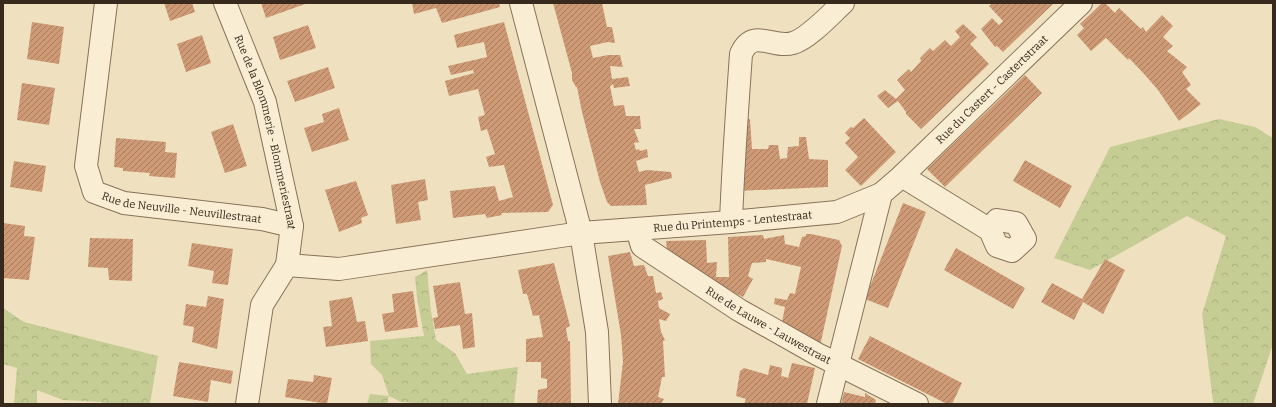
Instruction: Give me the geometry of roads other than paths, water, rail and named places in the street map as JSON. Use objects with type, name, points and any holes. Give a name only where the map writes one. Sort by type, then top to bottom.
[{"type":"street","name":"Rue de Neuville - Neuvillestraat","points":[[106,3],[86,166],[94,192],[124,203],[262,219],[292,226]]},
{"type":"street","name":"Rue de la Blommerie - Blommeriestraat","points":[[225,3],[266,102],[292,226],[287,265]]},
{"type":"street","points":[[521,3],[581,233],[597,332],[600,404]]},
{"type":"street","points":[[731,222],[733,157],[741,54],[745,46],[753,41],[761,40],[779,44],[791,44],[801,40],[843,3]]},
{"type":"street","name":"Rue du Castert - Castertstraat","points":[[881,194],[902,176],[1081,3]]},
{"type":"street","points":[[902,176],[990,230]]},
{"type":"street","points":[[828,404],[881,194]]},
{"type":"street","name":"Rue du Printemps - Lentestraat","points":[[581,233],[731,222],[837,212],[881,194]]},
{"type":"street","name":"Rue de Lauwe - Lauwestraat","points":[[637,229],[642,246],[739,310],[838,364],[916,404]]},
{"type":"street","points":[[248,404],[262,305],[287,265],[339,269],[581,233]]}]
